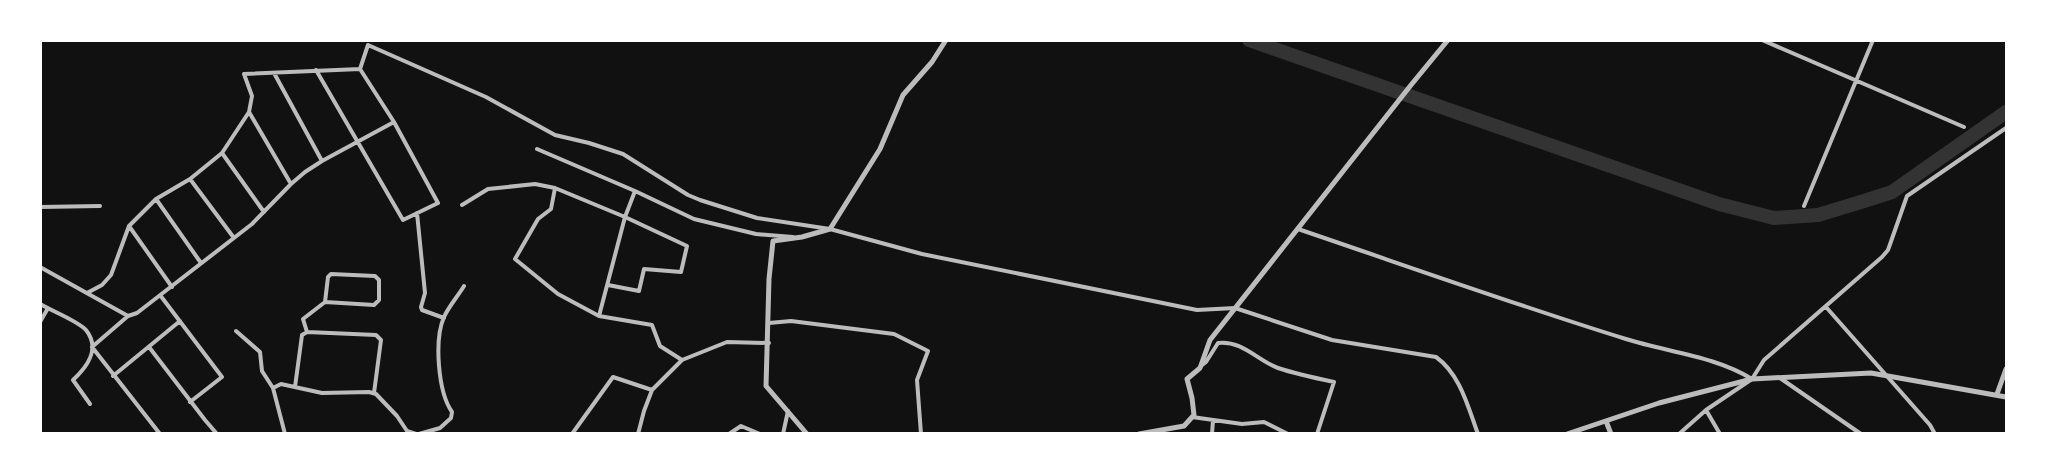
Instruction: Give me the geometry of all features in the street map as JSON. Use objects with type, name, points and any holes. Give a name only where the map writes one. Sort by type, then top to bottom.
[{"type":"street","points":[[807,434],[766,386],[769,279],[773,241],[802,237],[830,229],[880,149],[903,94],[932,62],[946,40]]},
{"type":"street","points":[[1200,368],[1210,339],[1448,40]]},
{"type":"street","points":[[1762,40],[1964,127]]},
{"type":"street","points":[[1804,206],[1873,40]]},
{"type":"street","points":[[360,69],[368,45],[486,97],[555,135],[623,154],[688,195],[757,218],[830,229],[922,254],[1197,310],[1235,308],[1332,340],[1436,357],[1444,363],[1455,378],[1478,434]]},
{"type":"street","points":[[87,293],[102,285],[111,275],[129,226],[156,199],[190,179],[222,153],[249,112],[252,96],[244,74],[360,69]]},
{"type":"street","points":[[316,70],[403,220],[438,203],[394,122],[360,69]]},
{"type":"street","points":[[274,73],[322,161]]},
{"type":"street","points":[[249,112],[291,184]]},
{"type":"street","points":[[90,404],[73,380],[87,368],[92,347],[128,316],[137,313],[234,238],[291,184],[322,161],[394,122]]},
{"type":"street","points":[[1680,434],[1706,410],[1752,380],[1764,360],[1888,250],[1907,196],[2007,128]]},
{"type":"street","points":[[537,149],[694,219],[756,234],[802,237]]},
{"type":"street","points":[[222,153],[264,212]]},
{"type":"street","points":[[190,179],[234,238]]},
{"type":"street","points":[[462,205],[488,189],[534,184],[555,188],[687,246],[681,272],[644,269],[639,291],[608,285]]},
{"type":"street","points":[[555,188],[551,208],[538,219],[515,259],[558,294],[599,316],[652,325],[660,346],[682,360]]},
{"type":"street","points":[[599,316],[625,217],[635,191]]},
{"type":"street","points":[[156,199],[201,263]]},
{"type":"street","points":[[40,207],[100,206]]},
{"type":"street","points":[[417,213],[425,293],[421,307],[422,310],[444,318]]},
{"type":"street","points":[[129,226],[172,287]]},
{"type":"street","points":[[1296,229],[1628,340],[1740,371],[1752,380]]},
{"type":"street","points":[[40,267],[128,316]]},
{"type":"street","points":[[307,332],[303,319],[325,302],[374,305],[379,300],[379,280],[375,276],[331,274],[328,277],[325,302]]},
{"type":"street","points":[[273,388],[281,384],[322,393],[374,393],[397,416],[407,431],[418,434],[441,428],[451,418],[452,412],[446,403],[441,378],[439,340],[444,318],[464,286]]},
{"type":"street","points":[[160,295],[222,377],[190,402]]},
{"type":"street","points":[[40,304],[77,323],[87,331],[92,347],[160,434]]},
{"type":"street","points":[[1826,307],[1935,434]]},
{"type":"street","points":[[40,322],[48,308]]},
{"type":"street","points":[[113,376],[180,321]]},
{"type":"street","points":[[769,323],[791,321],[894,334],[928,351],[917,380],[921,434]]},
{"type":"street","points":[[236,331],[261,352],[262,371],[273,388],[285,434]]},
{"type":"street","points":[[295,387],[302,335],[307,332],[376,335],[381,340],[374,393]]},
{"type":"street","points":[[638,434],[652,390],[682,360],[727,342],[768,343]]},
{"type":"street","points":[[1139,434],[1184,426],[1194,415],[1187,379],[1206,363],[1218,343],[1224,343],[1244,348],[1276,367],[1334,382],[1317,434]]},
{"type":"street","points":[[149,347],[217,434]]},
{"type":"street","points":[[1997,394],[2007,369]]},
{"type":"street","points":[[1567,434],[1659,403],[1752,380],[1871,373],[2007,397]]},
{"type":"street","points":[[572,434],[613,377],[652,390]]},
{"type":"street","points":[[1780,378],[1861,434]]},
{"type":"street","points":[[1706,410],[1720,434]]},
{"type":"street","points":[[783,434],[788,411]]},
{"type":"street","points":[[1192,417],[1242,424],[1264,422],[1288,434]]},
{"type":"street","points":[[1212,434],[1213,420]]},
{"type":"street","points":[[1606,421],[1611,434]]},
{"type":"street","points":[[729,434],[741,426],[760,434]]},
{"type":"waterway","points":[[1249,40],[1719,204],[1774,218],[1818,215],[1892,192],[2006,112]]}]
